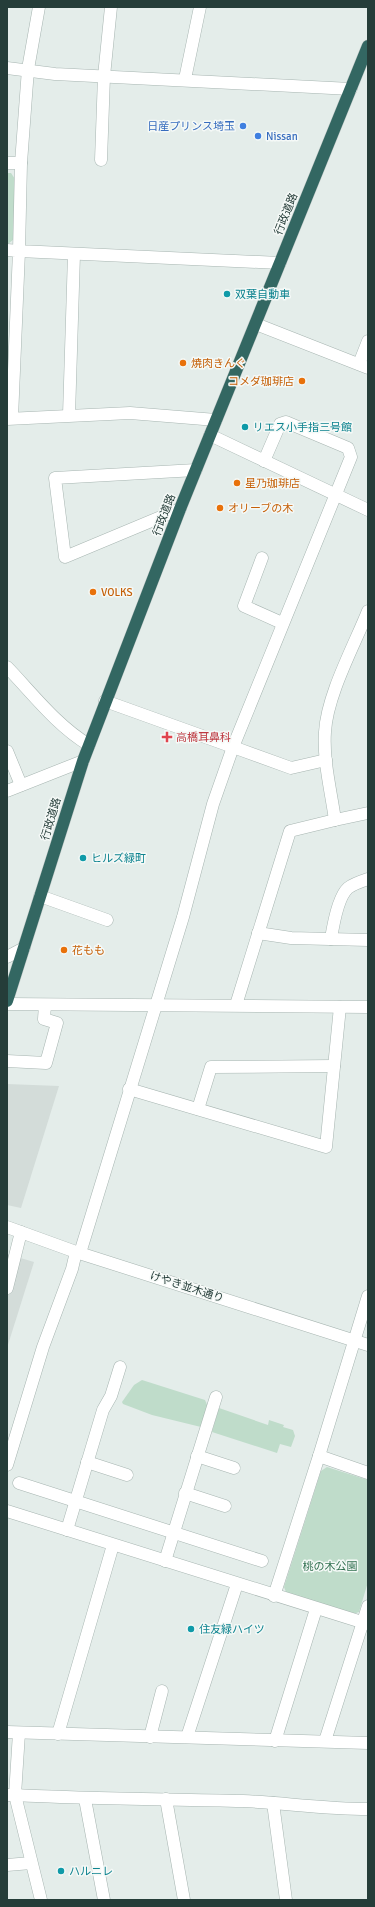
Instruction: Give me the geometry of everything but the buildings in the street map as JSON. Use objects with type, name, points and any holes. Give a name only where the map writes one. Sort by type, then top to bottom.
[{"type":"highway","name":"行政道路","points":[[7,1001],[82,761],[180,509],[368,46]]},
{"type":"street","points":[[39,7],[28,69],[13,251],[9,418],[130,414],[216,420]]},
{"type":"street","points":[[101,160],[104,76],[111,7]]},
{"type":"street","points":[[185,79],[200,7]]},
{"type":"street","points":[[7,68],[28,69],[55,74],[185,79],[351,89]]},
{"type":"street","points":[[7,163],[21,163]]},
{"type":"street","points":[[13,251],[280,262]]},
{"type":"street","points":[[69,415],[74,254]]},
{"type":"street","points":[[256,324],[363,366],[368,341]]},
{"type":"street","points":[[7,1465],[43,1347],[109,1167],[129,1089],[183,917],[213,804],[233,747],[282,623],[334,494],[351,457],[348,448],[286,422],[280,424],[264,461]]},
{"type":"street","points":[[210,435],[368,510]]},
{"type":"street","points":[[180,509],[65,557],[55,478],[196,470]]},
{"type":"street","points":[[262,558],[244,606],[282,623]]},
{"type":"street","points":[[335,820],[326,760],[325,732],[331,701],[368,611]]},
{"type":"street","points":[[9,673],[81,740],[89,745]]},
{"type":"street","points":[[105,701],[292,768],[326,760]]},
{"type":"street","points":[[7,751],[21,785]]},
{"type":"street","points":[[7,791],[82,761]]},
{"type":"street","points":[[236,1005],[290,831],[368,813]]},
{"type":"street","points":[[331,939],[334,921],[342,898],[348,889],[368,879]]},
{"type":"street","points":[[40,896],[107,920]]},
{"type":"street","points":[[258,933],[291,938],[368,940]]},
{"type":"street","points":[[7,957],[24,948]]},
{"type":"street","points":[[7,1004],[368,1007]]},
{"type":"street","points":[[7,1061],[46,1063],[57,1023],[44,1019],[45,1005]]},
{"type":"street","points":[[129,1089],[326,1146],[340,1007]]},
{"type":"street","points":[[198,1109],[211,1067],[334,1066]]},
{"type":"street","name":"けやき並木通り","points":[[7,1227],[78,1252],[368,1345]]},
{"type":"street","points":[[7,1288],[21,1232]]},
{"type":"street","points":[[274,1596],[368,1296]]},
{"type":"street","points":[[67,1530],[103,1410],[111,1396],[120,1367]]},
{"type":"street","points":[[165,1561],[172,1532],[216,1397]]},
{"type":"street","points":[[197,1456],[234,1468]]},
{"type":"street","points":[[319,1456],[368,1473]]},
{"type":"street","points":[[87,1462],[127,1475]]},
{"type":"street","points":[[19,1483],[262,1561]]},
{"type":"street","points":[[185,1493],[225,1506]]},
{"type":"street","points":[[7,1511],[365,1624]]},
{"type":"street","points":[[58,1734],[113,1545]]},
{"type":"street","points":[[187,1737],[237,1584]]},
{"type":"street","points":[[325,1741],[365,1624],[368,1606]]},
{"type":"street","points":[[276,1741],[316,1609]]},
{"type":"street","points":[[150,1737],[162,1691]]},
{"type":"street","points":[[41,1900],[11,1795],[13,1732],[368,1743]]},
{"type":"street","points":[[11,1795],[85,1799],[166,1799],[273,1803],[368,1809]]},
{"type":"street","points":[[85,1799],[104,1900]]},
{"type":"street","points":[[166,1799],[184,1900]]},
{"type":"street","points":[[273,1803],[286,1900]]},
{"type":"street","points":[[7,1865],[31,1863]]},
{"type":"shaded area","points":[[7,1084],[59,1086],[21,1208],[7,1205]]},
{"type":"shaded area","points":[[7,1254],[34,1262],[7,1348]]},
{"type":"green space","points":[[7,173],[11,173],[15,179],[14,239],[8,244]]},
{"type":"green space","points":[[142,1380],[205,1400],[208,1407],[201,1427],[152,1415],[123,1404],[122,1402],[134,1385]]},
{"type":"green space","points":[[219,1408],[268,1425],[269,1420],[284,1425],[283,1427],[293,1430],[295,1436],[291,1447],[280,1444],[277,1453],[212,1432]]},
{"type":"green space","name":"桃の木公園","points":[[327,1467],[368,1480],[368,1582],[359,1612],[353,1614],[286,1592],[284,1587],[321,1471]]},
{"type":"place","name":"日産プリンス埼玉","points":[[243,126]]},
{"type":"place","name":"Nissan","points":[[258,136]]},
{"type":"place","name":"双葉自動車","points":[[227,294]]},
{"type":"place","name":"焼肉きんぐ","points":[[183,363]]},
{"type":"place","name":"コメダ珈琲店","points":[[302,381]]},
{"type":"place","name":"リエス小手指三号館","points":[[245,427]]},
{"type":"place","name":"星乃珈琲店","points":[[237,483]]},
{"type":"place","name":"オリーブの木","points":[[220,508]]},
{"type":"place","name":"VOLKS","points":[[93,592]]},
{"type":"place","name":"高橋耳鼻科","points":[[167,737]]},
{"type":"place","name":"ヒルズ緑町","points":[[83,858]]},
{"type":"place","name":"花もも","points":[[64,950]]},
{"type":"place","name":"住友緑ハイツ","points":[[191,1629]]},
{"type":"place","name":"ハルニレ","points":[[61,1871]]}]
